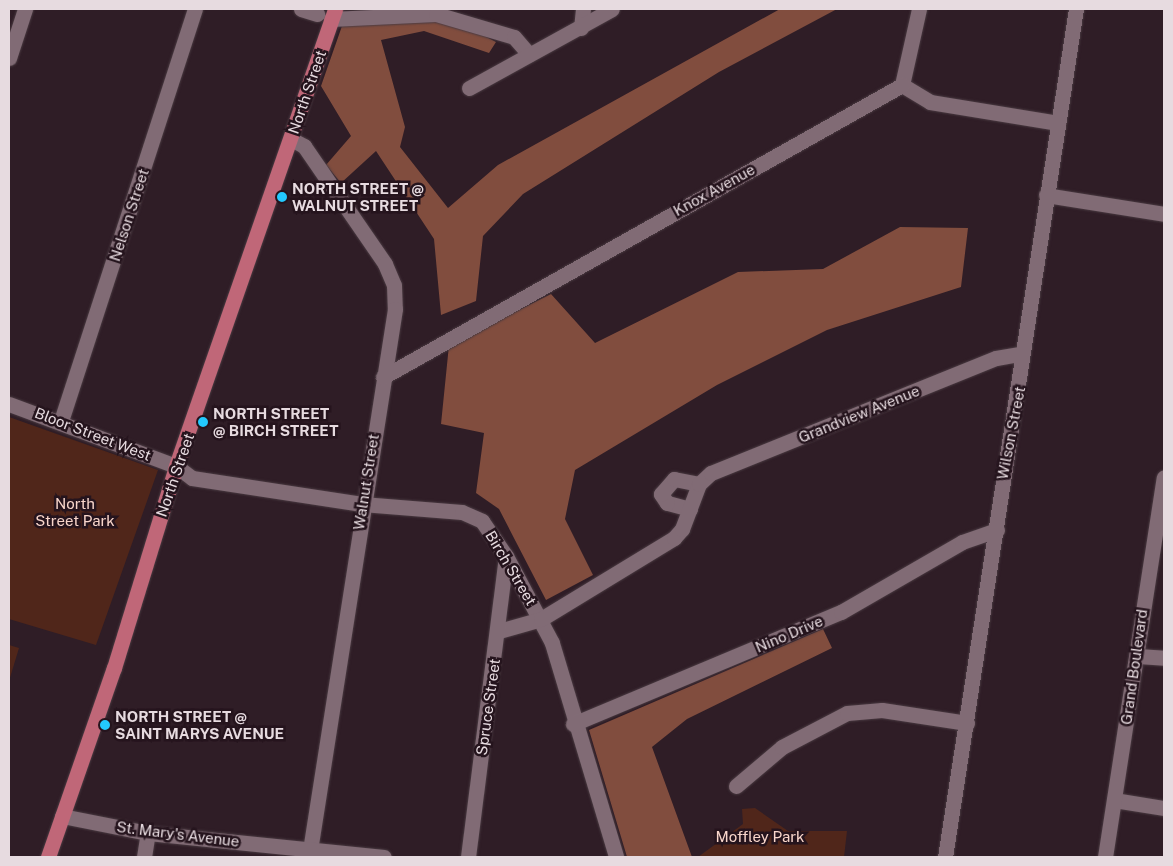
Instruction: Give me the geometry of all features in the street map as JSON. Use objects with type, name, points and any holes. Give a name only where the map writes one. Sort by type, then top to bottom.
[{"type":"main road","name":"North Street","points":[[48,857],[176,466],[291,139],[328,14]]},
{"type":"street","points":[[9,58],[25,9]]},
{"type":"street","name":"Nelson Street","points":[[61,421],[195,9]]},
{"type":"street","points":[[301,9],[328,14],[436,14],[514,37],[529,54]]},
{"type":"street","points":[[581,28],[583,9]]},
{"type":"street","points":[[469,88],[529,54],[581,28],[612,9]]},
{"type":"street","points":[[919,9],[902,85],[930,102],[1058,123]]},
{"type":"street","name":"Wilson Street","points":[[945,857],[1076,9]]},
{"type":"street","name":"Knox Avenue","points":[[383,377],[902,85]]},
{"type":"street","name":"Walnut Street","points":[[291,139],[304,146],[385,264],[394,285],[383,377],[308,853]]},
{"type":"street","points":[[1046,195],[1164,214]]},
{"type":"street","name":"Grandview Avenue","points":[[699,484],[711,473],[996,358],[1023,353]]},
{"type":"street","name":"Bloor Street West","points":[[9,404],[61,421],[176,466]]},
{"type":"street","name":"Birch Street","points":[[176,466],[192,478],[362,504],[462,512],[482,521],[506,556],[552,643],[573,724],[616,857]]},
{"type":"street","name":"Grand Boulevard","points":[[1105,857],[1138,656],[1139,628],[1163,495],[1164,478]]},
{"type":"street","points":[[499,630],[541,619],[674,538],[690,509],[699,484],[674,479],[664,486],[661,494],[667,503],[690,509]]},
{"type":"street","name":"Nino Drive","points":[[573,724],[842,612],[962,542],[997,530]]},
{"type":"street","name":"Spruce Street","points":[[468,857],[499,630],[506,556]]},
{"type":"street","points":[[1138,656],[1164,658]]},
{"type":"street","points":[[736,786],[782,747],[847,713],[882,710],[966,723]]},
{"type":"street","points":[[1114,800],[1164,808]]},
{"type":"street","name":"St. Mary's Avenue","points":[[62,816],[148,833],[308,853],[384,857]]},
{"type":"street","points":[[144,857],[148,833]]},
{"type":"green space","name":"North Street Park","points":[[9,417],[158,470],[96,645],[9,619]]},
{"type":"green space","points":[[9,645],[19,648],[9,681]]},
{"type":"green space","name":"Moffley Park","points":[[755,808],[788,831],[847,831],[844,857],[698,857],[743,824],[742,809]]},
{"type":"shaded area","points":[[780,9],[837,9],[719,72],[523,194],[483,236],[476,301],[441,315],[434,239],[376,151],[341,183],[326,165],[351,136],[321,86],[342,26],[400,14],[469,28],[496,42],[489,53],[424,31],[381,40],[405,127],[400,147],[448,208],[498,165]]},
{"type":"shaded area","points":[[900,227],[968,228],[961,287],[827,330],[717,385],[575,470],[565,519],[593,575],[546,600],[499,509],[476,493],[484,433],[441,424],[449,345],[551,294],[595,343],[738,272],[823,269]]},
{"type":"shaded area","points":[[823,629],[832,648],[687,719],[652,747],[692,857],[627,857],[589,730]]},
{"type":"place","name":"NORTH STREET @ WALNUT STREET","points":[[282,197]]},
{"type":"place","name":"NORTH STREET @ BIRCH STREET","points":[[203,422]]},
{"type":"place","name":"NORTH STREET @ SAINT MARYS AVENUE","points":[[105,725]]}]
